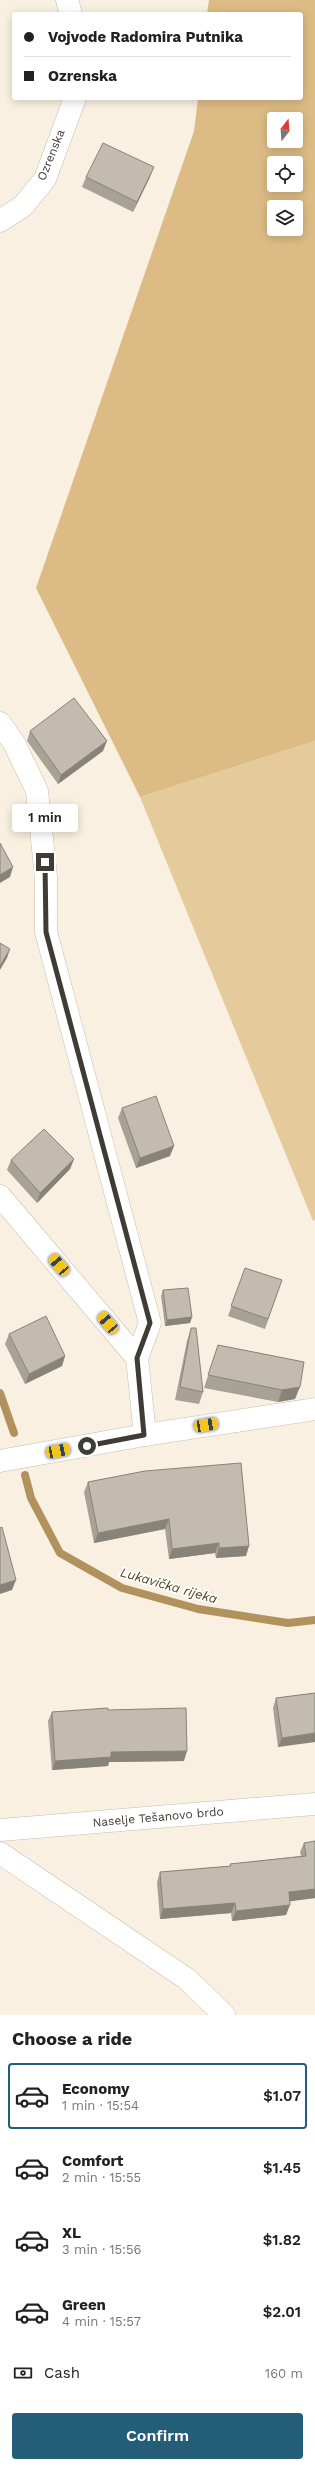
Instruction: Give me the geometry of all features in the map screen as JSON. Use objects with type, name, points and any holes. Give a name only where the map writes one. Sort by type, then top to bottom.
[{"type":"street","points":[[67,0],[70,12]]},
{"type":"street","name":"Ozrenska","points":[[0,221],[23,206],[45,179],[74,100]]},
{"type":"street","points":[[0,723],[14,743],[37,791],[46,877],[46,932],[150,1323],[137,1358],[144,1435]]},
{"type":"street","points":[[0,1196],[137,1358]]},
{"type":"street","points":[[0,1462],[144,1435],[315,1409]]},
{"type":"street","name":"Naselje Tešanovo brdo","points":[[0,1830],[315,1804]]},
{"type":"street","points":[[0,1853],[187,1979],[224,2015]]},
{"type":"shaded area","points":[[209,0],[315,0],[315,741],[140,797],[36,588],[194,131],[198,100],[303,100],[303,12],[207,12]]},
{"type":"shaded area","points":[[315,741],[315,1220],[313,1221],[140,797]]},
{"type":"building","points":[[103,143],[154,167],[137,202],[86,177]]},
{"type":"building","points":[[74,698],[107,741],[61,775],[30,731]]},
{"type":"building","points":[[0,843],[13,867],[0,875]]},
{"type":"building","points":[[0,943],[10,949],[0,966]]},
{"type":"building","points":[[156,1096],[174,1146],[140,1158],[122,1108]]},
{"type":"building","points":[[44,1129],[74,1159],[40,1193],[11,1160]]},
{"type":"building","points":[[245,1268],[282,1280],[268,1319],[231,1306]]},
{"type":"building","points":[[188,1288],[192,1317],[167,1320],[163,1290]]},
{"type":"building","points":[[46,1316],[65,1356],[29,1374],[9,1334]]},
{"type":"building","points":[[191,1328],[196,1328],[203,1392],[180,1387]]},
{"type":"building","points":[[218,1345],[304,1362],[300,1387],[282,1390],[208,1375]]},
{"type":"building","points":[[241,1463],[249,1546],[219,1548],[219,1543],[172,1549],[169,1519],[98,1533],[88,1482],[145,1471]]},
{"type":"building","points":[[2,1527],[16,1580],[0,1585],[0,1528]]},
{"type":"building","points":[[315,1693],[315,1733],[282,1738],[276,1698]]},
{"type":"building","points":[[108,1708],[108,1710],[186,1708],[187,1751],[111,1752],[111,1757],[55,1761],[52,1712]]},
{"type":"building","points":[[315,1841],[315,1889],[289,1892],[290,1905],[236,1911],[235,1903],[163,1909],[160,1872],[231,1866],[230,1864],[306,1856],[304,1843]]},
{"type":"waterway","name":"Lukavička rijeka","points":[[0,1393],[14,1433]]},
{"type":"waterway","name":"Lukavička rijeka","points":[[25,1475],[31,1498],[60,1553],[122,1588],[198,1609],[288,1623],[315,1620]]},
{"type":"route","points":[[45,862],[46,932],[150,1323],[137,1358],[144,1435],[87,1446]]}]
